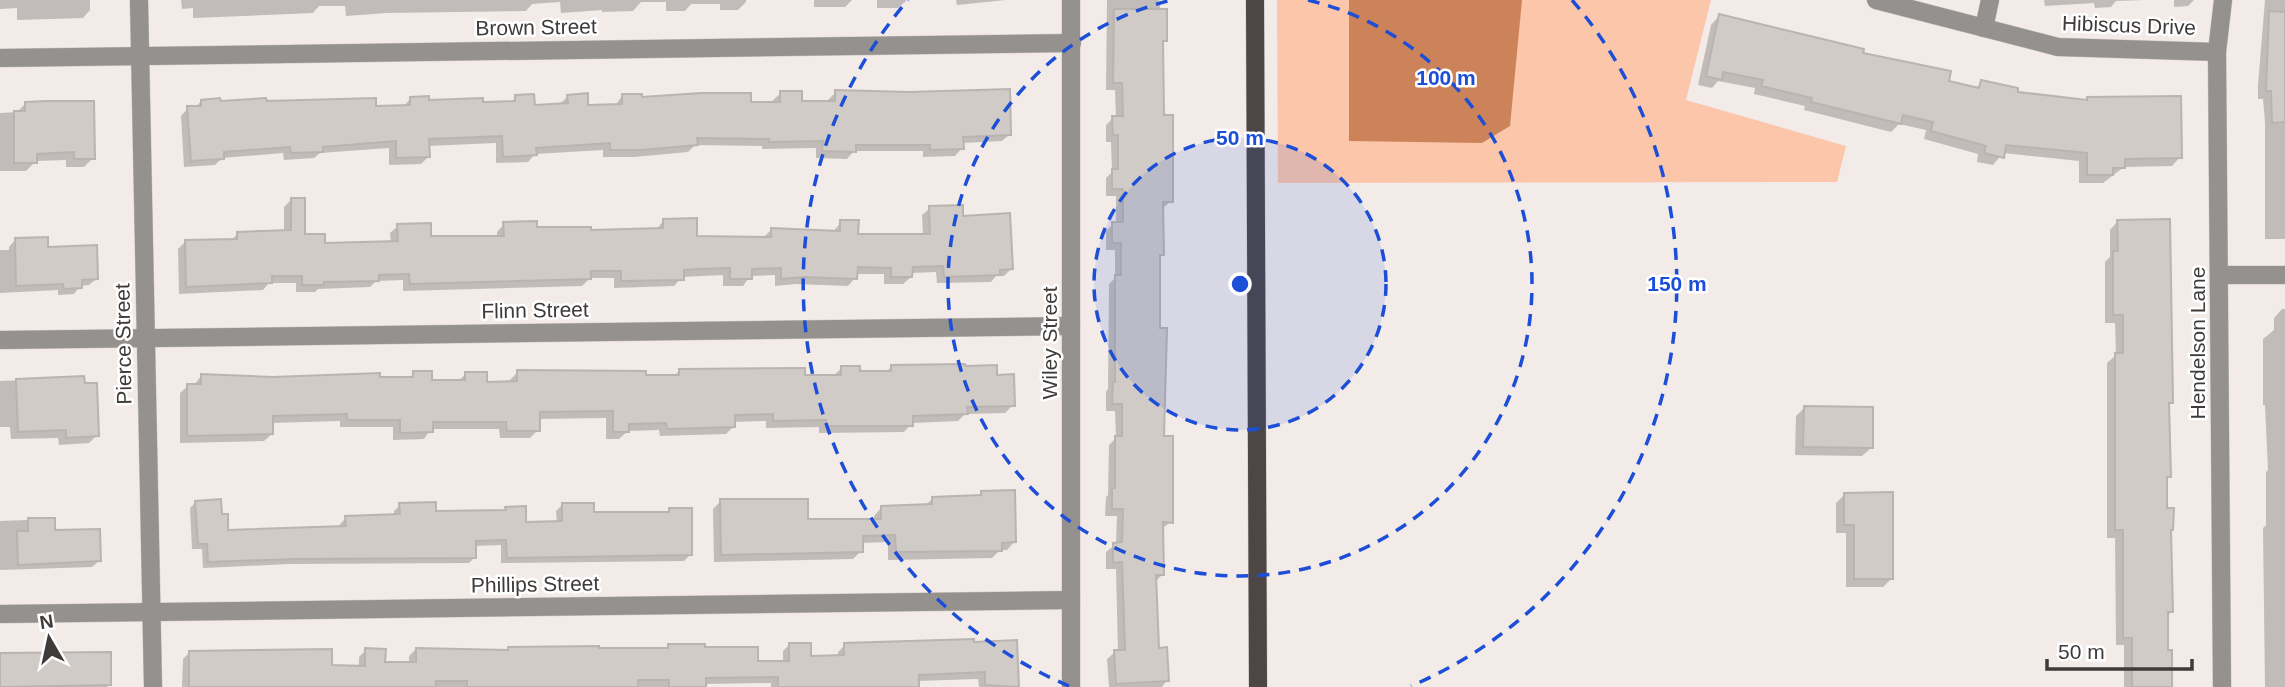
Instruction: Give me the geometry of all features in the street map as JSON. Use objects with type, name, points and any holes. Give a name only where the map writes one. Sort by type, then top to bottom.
[{"type":"main road","points":[[1255,0],[1258,687]]},
{"type":"street","name":"Pierce Street","points":[[139,0],[153,687]]},
{"type":"street","name":"Wiley Street","points":[[1071,0],[1072,687]]},
{"type":"street","name":"Hibiscus Drive","points":[[1877,0],[2058,47],[2217,52]]},
{"type":"street","points":[[1984,28],[1990,0]]},
{"type":"street","name":"Hendelson Lane","points":[[2222,687],[2217,52],[2223,0]]},
{"type":"street","name":"Brown Street","points":[[0,58],[1072,43]]},
{"type":"street","points":[[2220,275],[2285,275]]},
{"type":"street","name":"Flinn Street","points":[[0,340],[1071,326]]},
{"type":"street","name":"Phillips Street","points":[[0,614],[1072,600]]},
{"type":"shaded area","points":[[1277,0],[1711,0],[1686,100],[1846,146],[1837,182],[1278,183]]},
{"type":"shaded area","points":[[1349,0],[1522,0],[1510,126],[1482,143],[1349,141]]},
{"type":"building","points":[[1114,9],[1167,9],[1167,41],[1163,41],[1164,115],[1173,115],[1173,202],[1163,202],[1164,255],[1160,255],[1160,328],[1167,328],[1164,436],[1173,436],[1173,523],[1163,522],[1164,575],[1156,575],[1159,648],[1167,647],[1169,681],[1116,684],[1114,650],[1125,650],[1122,562],[1113,563],[1113,543],[1122,542],[1123,509],[1112,509],[1112,488],[1115,488],[1115,436],[1122,436],[1122,404],[1112,404],[1115,382],[1115,275],[1121,275],[1121,243],[1112,243],[1112,222],[1123,222],[1123,189],[1112,189],[1112,169],[1118,169],[1118,135],[1113,135],[1112,116],[1123,116],[1122,83],[1113,83]]},
{"type":"building","points":[[2269,11],[2285,12],[2285,122],[2272,123],[2271,91],[2266,91]]},
{"type":"building","points":[[1719,14],[1864,49],[1863,53],[1951,71],[1949,81],[1979,88],[1981,80],[2018,88],[2018,92],[2087,100],[2087,97],[2181,96],[2182,158],[2125,159],[2125,168],[2113,168],[2113,175],[2087,175],[2087,153],[2006,145],[2004,158],[1984,153],[1986,146],[1931,131],[1933,122],[1903,115],[1901,124],[1811,102],[1812,98],[1761,86],[1763,80],[1723,72],[1722,80],[1706,76]]},
{"type":"building","points":[[1010,89],[1011,135],[963,137],[964,149],[930,150],[930,145],[856,145],[856,152],[822,151],[823,141],[769,142],[769,139],[697,138],[698,145],[610,150],[610,143],[536,148],[537,155],[503,157],[502,136],[429,139],[430,157],[396,158],[396,141],[323,147],[323,152],[291,153],[290,147],[224,152],[224,159],[191,161],[187,106],[201,106],[201,100],[220,98],[221,101],[266,98],[267,101],[376,98],[376,106],[410,105],[410,97],[429,96],[429,100],[483,98],[483,102],[515,101],[515,95],[534,94],[535,105],[568,103],[567,95],[588,93],[588,105],[622,104],[622,94],[642,94],[642,97],[751,93],[751,102],[780,102],[780,91],[802,91],[802,101],[835,101],[835,90],[909,92]]},
{"type":"building","points":[[94,101],[95,159],[74,159],[74,152],[37,154],[37,163],[14,163],[14,111],[25,111],[25,102]]},
{"type":"building","points":[[291,198],[305,198],[305,234],[325,234],[325,243],[398,241],[397,224],[431,223],[431,236],[504,236],[503,222],[537,221],[537,227],[591,227],[591,230],[663,228],[663,219],[697,218],[697,236],[771,237],[771,228],[840,231],[840,220],[859,220],[858,234],[930,234],[929,206],[963,205],[963,216],[1010,213],[1013,269],[1000,270],[1000,275],[944,277],[943,266],[913,267],[912,277],[891,277],[891,268],[858,267],[857,279],[781,279],[781,268],[752,269],[752,279],[730,279],[730,268],[684,270],[684,280],[621,281],[621,271],[591,271],[591,279],[410,284],[409,274],[379,275],[379,281],[324,282],[324,285],[302,285],[302,276],[272,276],[272,283],[186,287],[185,240],[237,239],[237,232],[291,230]]},
{"type":"building","points":[[2170,219],[2173,403],[2169,403],[2171,477],[2167,477],[2167,508],[2174,508],[2171,530],[2173,612],[2168,612],[2172,687],[2132,687],[2132,638],[2123,638],[2123,530],[2115,530],[2115,353],[2123,353],[2123,315],[2113,315],[2113,251],[2118,251],[2117,220]]},
{"type":"building","points":[[48,237],[48,247],[97,245],[98,279],[82,280],[82,288],[64,289],[63,284],[16,286],[15,238]]},
{"type":"building","points":[[891,365],[997,365],[997,375],[1014,374],[1015,406],[967,407],[968,414],[913,416],[913,426],[826,426],[826,420],[773,421],[773,414],[735,415],[735,427],[667,429],[666,423],[629,424],[629,432],[613,432],[613,411],[540,412],[540,431],[507,431],[506,422],[433,422],[433,432],[400,433],[400,420],[347,420],[347,414],[273,416],[273,434],[187,436],[187,384],[201,384],[201,374],[273,377],[380,373],[380,377],[413,377],[413,371],[432,371],[432,380],[465,380],[465,372],[487,372],[487,382],[517,381],[517,370],[646,371],[646,375],[679,375],[679,369],[805,368],[805,375],[841,375],[841,366],[860,366],[860,371],[891,371]]},
{"type":"building","points":[[84,376],[85,383],[97,383],[99,436],[66,438],[66,430],[18,432],[16,379]]},
{"type":"building","points":[[1804,406],[1873,407],[1873,448],[1803,447]]},
{"type":"building","points":[[1015,490],[1016,542],[1002,543],[1002,551],[896,552],[895,535],[863,536],[863,552],[721,555],[720,499],[808,499],[808,519],[881,519],[881,506],[932,504],[932,497],[981,495],[981,491]]},
{"type":"building","points":[[1893,492],[1893,579],[1854,579],[1854,525],[1844,525],[1844,493]]},
{"type":"building","points":[[221,499],[222,514],[228,514],[228,530],[346,526],[345,516],[400,514],[399,503],[436,502],[436,511],[506,510],[505,507],[526,506],[526,522],[562,521],[562,503],[594,503],[594,512],[669,512],[669,508],[692,508],[692,555],[507,558],[506,540],[476,541],[476,558],[208,562],[207,544],[198,544],[195,501]]},
{"type":"building","points":[[28,518],[55,518],[55,530],[100,529],[101,561],[18,565],[17,531],[28,531]]},
{"type":"building","points":[[974,639],[974,642],[1017,640],[1019,687],[985,685],[985,672],[919,675],[919,687],[778,687],[778,677],[706,678],[706,687],[669,687],[669,680],[638,680],[638,687],[467,687],[467,681],[436,681],[436,687],[189,687],[189,651],[332,649],[332,665],[365,666],[365,648],[386,649],[385,662],[416,662],[416,648],[668,648],[668,644],[705,644],[705,647],[758,647],[758,661],[789,661],[789,643],[811,643],[811,656],[844,655],[844,643]]},
{"type":"building","points":[[111,652],[111,685],[0,687],[0,653]]}]
